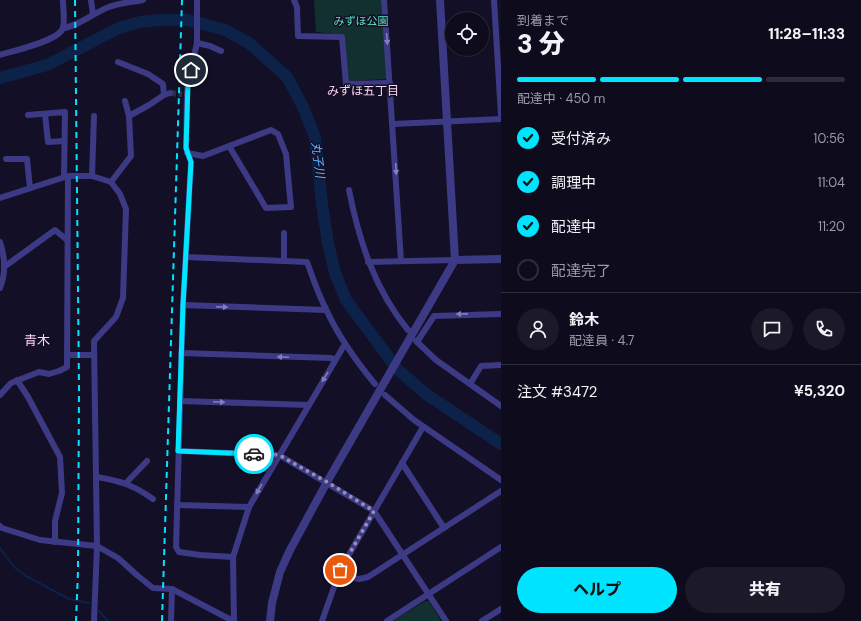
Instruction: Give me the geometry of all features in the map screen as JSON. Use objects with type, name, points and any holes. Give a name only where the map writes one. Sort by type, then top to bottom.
[{"type":"street","points":[[0,54],[17,51],[60,33],[63,28],[63,0]]},
{"type":"street","points":[[91,0],[93,14]]},
{"type":"street","points":[[63,28],[72,26],[110,6],[143,0]]},
{"type":"street","points":[[294,0],[297,7],[298,36],[342,37],[346,84],[390,82]]},
{"type":"street","points":[[384,0],[401,261]]},
{"type":"street","points":[[270,621],[272,603],[280,572],[290,550],[327,482],[455,260],[440,0]]},
{"type":"street","points":[[494,0],[498,23],[501,115]]},
{"type":"street","points":[[197,2],[197,42],[185,94],[186,148],[191,162],[181,353],[176,547],[179,552],[200,556],[233,557]]},
{"type":"street","points":[[197,42],[221,51]]},
{"type":"street","points":[[118,62],[148,74],[163,84],[167,94],[129,116]]},
{"type":"street","points":[[111,182],[131,156],[129,116],[125,101]]},
{"type":"street","points":[[0,395],[11,383],[17,380],[39,372],[49,374],[67,367],[67,240],[64,141],[65,112],[28,115]]},
{"type":"street","points":[[45,114],[48,142],[64,141]]},
{"type":"street","points":[[92,176],[94,116]]},
{"type":"street","points":[[393,124],[501,119]]},
{"type":"street","points":[[187,153],[203,156],[229,146],[271,130],[278,134],[286,154],[291,207],[266,208],[229,146]]},
{"type":"street","points":[[6,159],[27,159],[30,188]]},
{"type":"street","points":[[0,198],[66,177],[92,176],[111,182],[120,194],[126,209],[122,298],[116,317],[94,341],[97,477],[97,546],[94,621]]},
{"type":"street","points":[[349,190],[368,262],[384,296],[408,330]]},
{"type":"street","points":[[4,267],[55,230],[67,240]]},
{"type":"street","points":[[284,232],[284,261]]},
{"type":"street","points":[[0,242],[3,250],[4,267],[0,288]]},
{"type":"street","points":[[186,258],[307,262],[326,310],[345,344],[375,384]]},
{"type":"street","points":[[368,262],[501,259]]},
{"type":"street","points":[[183,305],[326,310]]},
{"type":"street","points":[[501,314],[434,316],[417,342],[436,360],[501,406]]},
{"type":"street","points":[[0,526],[2,528],[40,540],[97,546],[118,558],[153,588],[172,589],[234,621],[233,557],[249,507],[345,344]]},
{"type":"street","points":[[181,353],[331,358],[335,360]]},
{"type":"street","points":[[67,355],[94,355]]},
{"type":"street","points":[[470,384],[482,366],[501,366]]},
{"type":"street","points":[[17,380],[28,397],[60,457],[62,493],[55,521],[55,542]]},
{"type":"street","points":[[385,396],[400,410],[423,427],[501,480]]},
{"type":"street","points":[[180,401],[308,405]]},
{"type":"street","points":[[322,621],[338,575],[423,427]]},
{"type":"street","points":[[178,451],[279,455],[374,511],[446,621]]},
{"type":"street","points":[[126,483],[147,461]]},
{"type":"street","points":[[402,463],[444,528]]},
{"type":"street","points":[[97,477],[126,483],[139,488],[153,499]]},
{"type":"street","points":[[338,575],[359,579],[368,578],[501,491]]},
{"type":"street","points":[[177,504],[249,507]]},
{"type":"street","points":[[387,621],[501,547]]},
{"type":"street","points":[[171,621],[172,589]]},
{"type":"street","points":[[482,621],[501,608]]},
{"type":"green space","name":"みずほ公園","points":[[314,0],[381,0],[387,79],[348,81],[344,35],[316,32]]},
{"type":"green space","points":[[425,601],[429,601],[441,621],[393,621]]},
{"type":"waterway","name":"丸子川","points":[[0,78],[47,65],[119,28],[140,22],[188,20],[225,30],[249,43],[287,77],[303,107],[315,137],[322,204],[328,243],[335,273],[346,300],[398,370],[426,394],[501,444]]},
{"type":"waterway","points":[[0,548],[13,566],[26,576],[69,599],[89,603]]},
{"type":"waterway","points":[[99,611],[108,621]]},
{"type":"tunnel","points":[[170,93],[182,94]]},
{"type":"railway","points":[[75,0],[79,388],[78,571],[76,621]]},
{"type":"railway","points":[[162,621],[182,0]]},
{"type":"way so far","points":[[254,454],[279,455],[374,511],[340,570]]},
{"type":"district","name":"みずほ五丁目","points":[[363,91]]},
{"type":"district","name":"青木","points":[[37,340]]},
{"type":"route","points":[[191,70],[187,94],[186,148],[191,162],[183,305],[178,451],[254,454]]}]
